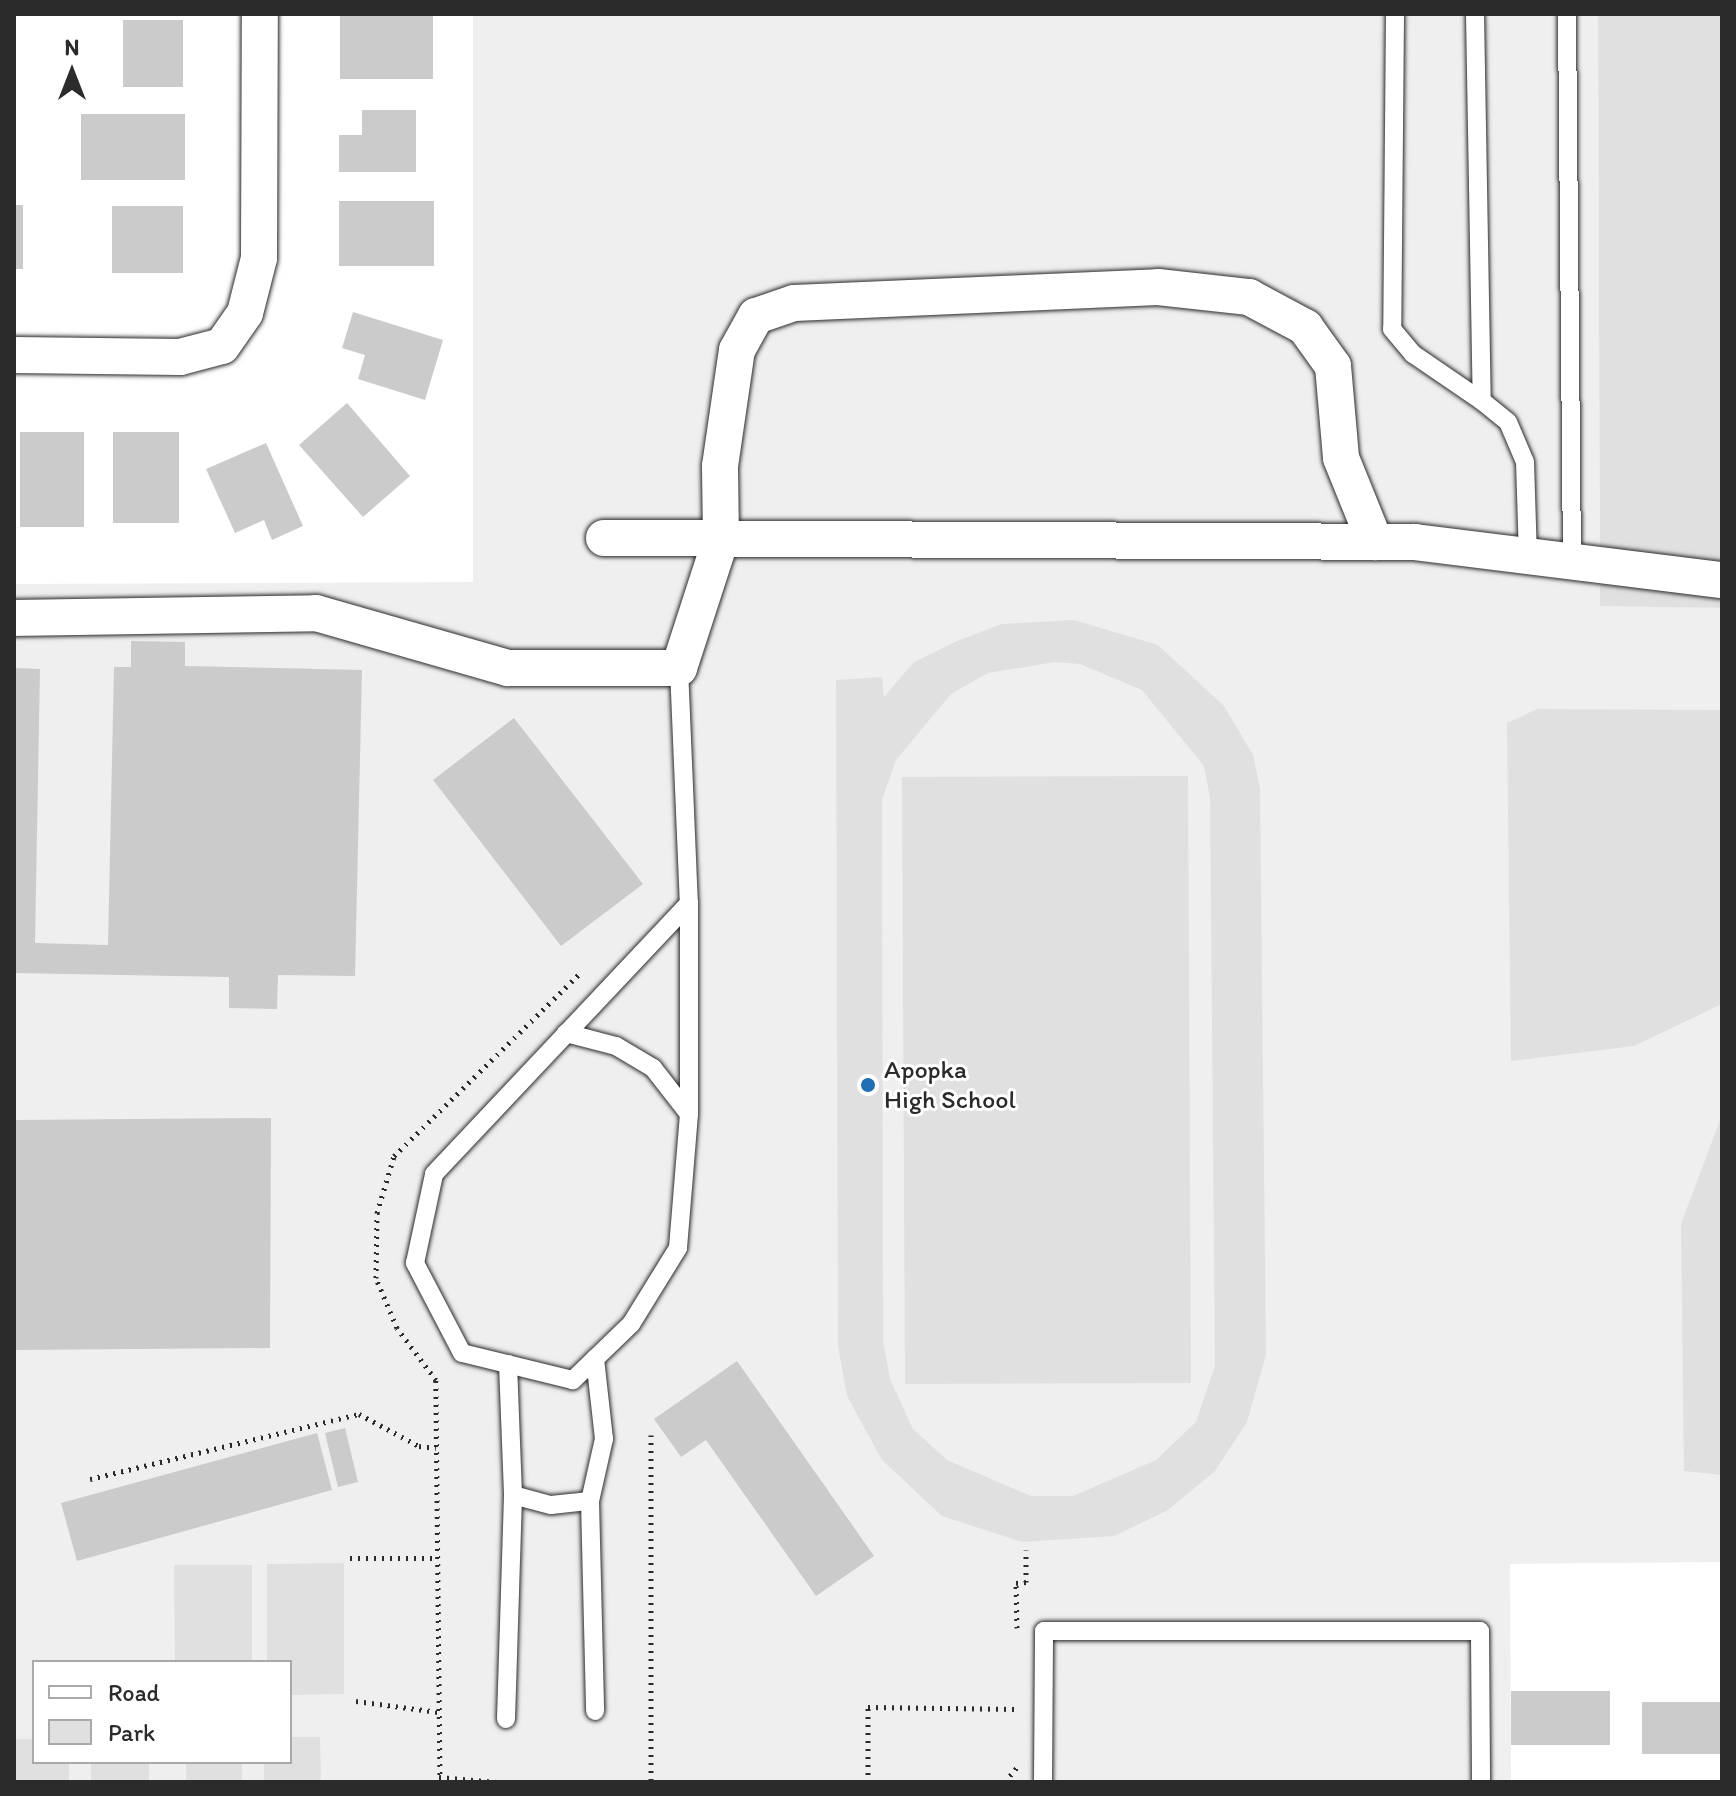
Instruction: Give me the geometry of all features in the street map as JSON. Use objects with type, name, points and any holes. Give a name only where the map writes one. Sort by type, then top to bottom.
[{"type":"street","points":[[14,355],[180,357],[222,346],[245,313],[259,258],[260,14]]},
{"type":"street","points":[[14,618],[316,613],[508,668],[679,668],[721,539],[720,466],[737,350],[756,316],[794,303],[1158,287],[1249,297],[1305,327],[1333,366],[1341,458],[1375,542]]},
{"type":"street","points":[[604,538],[1375,542],[1722,580]]},
{"type":"lane","points":[[1395,14],[1392,329],[1413,354],[1508,422],[1525,462],[1528,559]]},
{"type":"lane","points":[[1475,14],[1482,401]]},
{"type":"lane","points":[[1567,14],[1572,565]]},
{"type":"lane","points":[[679,668],[689,903],[689,1114],[678,1248],[631,1324],[573,1380],[462,1353],[415,1263],[434,1174],[689,903]]},
{"type":"lane","points":[[566,1033],[616,1046],[653,1068],[689,1114]]},
{"type":"lane","points":[[595,1359],[604,1439],[590,1501],[595,1711]]},
{"type":"lane","points":[[506,1719],[513,1495],[508,1364]]},
{"type":"lane","points":[[513,1495],[551,1505],[590,1501]]},
{"type":"lane","points":[[1043,1782],[1044,1631],[1480,1631],[1481,1782]]},
{"type":"path","points":[[90,1479],[359,1414],[436,1448]]},
{"type":"path","points":[[651,1435],[651,1782]]},
{"type":"path","points":[[350,1558],[437,1558]]},
{"type":"path","points":[[356,1701],[438,1712]]},
{"type":"path","points":[[868,1782],[868,1707],[1017,1709]]},
{"type":"path","points":[[1005,1782],[1017,1767]]},
{"type":"path","points":[[439,1777],[497,1782]]},
{"type":"shaded area","name":"Apopka High School","points":[[473,14],[1598,14],[1600,605],[1722,608],[1722,1562],[1510,1564],[1511,1782],[14,1782],[14,584],[473,582]]},
{"type":"green space","points":[[1598,14],[1722,14],[1722,608],[1600,606]]},
{"type":"green space","points":[[1074,620],[1158,645],[1224,706],[1253,755],[1260,789],[1266,1355],[1247,1422],[1215,1471],[1168,1510],[1114,1536],[1022,1542],[942,1516],[882,1460],[847,1396],[838,1346],[836,680],[882,677],[884,697],[914,662],[1002,624]],"holes":[[[1055,662],[1080,664],[1142,690],[1204,766],[1210,798],[1215,1366],[1196,1422],[1156,1460],[1073,1496],[1031,1496],[947,1460],[913,1429],[890,1379],[883,1340],[882,800],[896,760],[951,694],[988,673]]]},
{"type":"green space","points":[[1537,709],[1722,710],[1722,1004],[1634,1046],[1511,1061],[1507,723]]},
{"type":"green space","points":[[1188,776],[1191,1383],[905,1384],[902,777]]},
{"type":"green space","points":[[1722,1115],[1722,1475],[1684,1471],[1681,1224]]},
{"type":"green space","points":[[344,1563],[344,1694],[292,1695],[292,1660],[267,1660],[267,1564]]},
{"type":"green space","points":[[174,1565],[252,1565],[252,1660],[175,1660]]},
{"type":"green space","points":[[292,1737],[320,1737],[321,1782],[264,1782],[264,1764],[292,1764]]},
{"type":"green space","points":[[14,1739],[32,1739],[32,1764],[69,1764],[69,1782],[14,1782]]},
{"type":"green space","points":[[91,1764],[149,1764],[149,1782],[91,1782]]},
{"type":"green space","points":[[186,1764],[242,1764],[242,1782],[186,1782]]},
{"type":"building","points":[[340,15],[433,15],[433,79],[340,79]]},
{"type":"building","points":[[123,20],[183,20],[183,87],[123,87]]},
{"type":"building","points":[[362,110],[416,110],[416,172],[339,172],[339,135],[362,135]]},
{"type":"building","points":[[81,114],[185,114],[185,180],[81,180]]},
{"type":"building","points":[[339,201],[434,201],[434,266],[339,266]]},
{"type":"building","points":[[14,205],[23,205],[23,269],[14,269]]},
{"type":"building","points":[[112,206],[183,206],[183,273],[112,273]]},
{"type":"building","points":[[353,312],[443,340],[425,400],[358,379],[365,355],[342,348]]},
{"type":"building","points":[[347,403],[410,476],[363,517],[299,445]]},
{"type":"building","points":[[20,432],[84,432],[84,527],[20,527]]},
{"type":"building","points":[[113,432],[179,432],[179,523],[113,523]]},
{"type":"building","points":[[266,443],[303,526],[272,540],[264,520],[235,533],[206,469]]},
{"type":"building","points":[[131,641],[185,642],[185,666],[362,670],[355,976],[278,975],[277,1009],[229,1008],[229,977],[14,973],[14,668],[40,669],[35,943],[108,945],[114,667],[131,667]]},
{"type":"building","points":[[514,718],[643,884],[561,946],[433,780]]},
{"type":"building","points":[[271,1118],[270,1348],[14,1350],[14,1120]]},
{"type":"building","points":[[737,1361],[874,1556],[816,1596],[706,1440],[681,1457],[654,1419]]},
{"type":"building","points":[[345,1428],[358,1482],[338,1487],[325,1433]]},
{"type":"building","points":[[317,1433],[332,1490],[77,1561],[61,1503]]},
{"type":"building","points":[[1511,1691],[1610,1691],[1610,1745],[1511,1745]]},
{"type":"building","points":[[1642,1702],[1722,1702],[1722,1754],[1642,1754]]},
{"type":"place","name":"Apopka High School","points":[[868,1085]]}]
